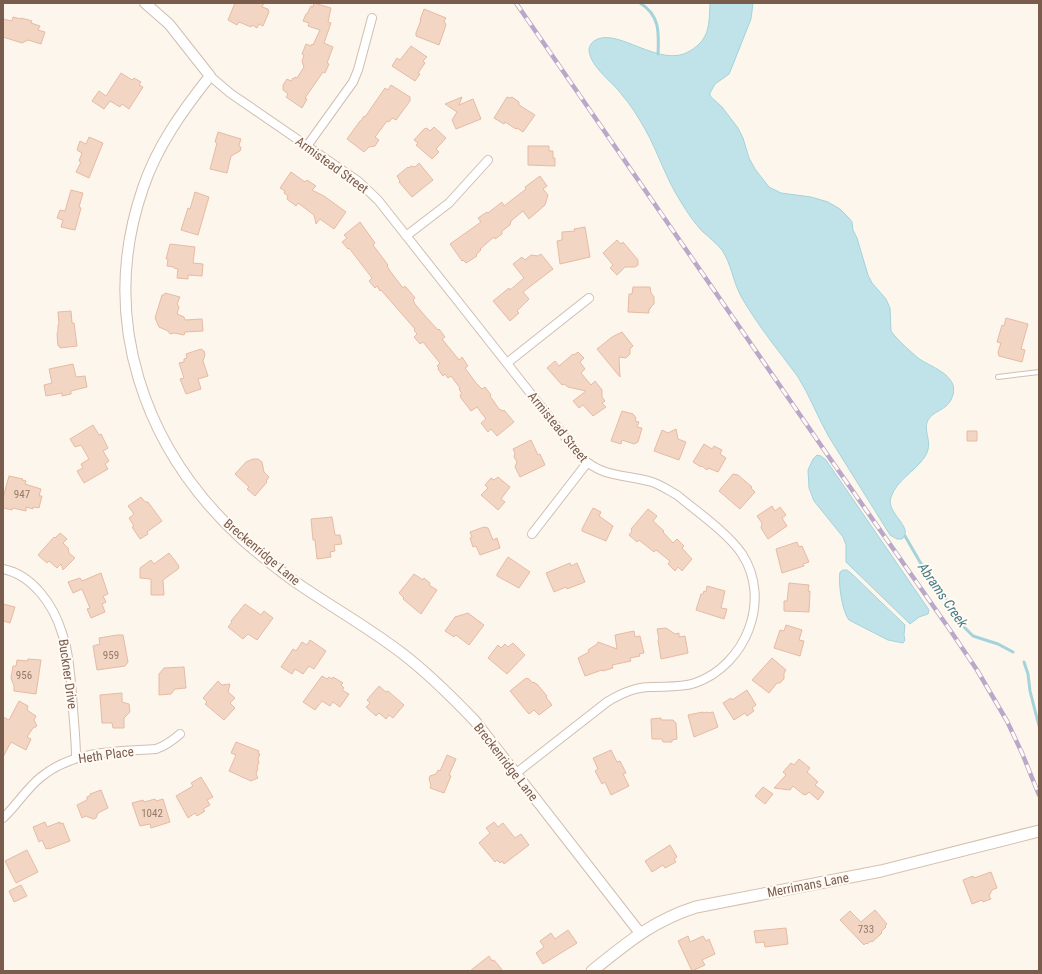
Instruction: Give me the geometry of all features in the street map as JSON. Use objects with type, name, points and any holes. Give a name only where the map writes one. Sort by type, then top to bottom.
[{"type":"main road","name":"Merrimans Lane","points":[[592,971],[640,933],[679,912],[696,907],[881,871],[1039,831]]},
{"type":"street","name":"Armistead Street","points":[[145,3],[169,24],[210,76],[230,93],[358,181],[368,190],[587,463],[608,474],[649,482],[668,489],[727,537],[744,557],[753,580],[755,600],[752,620],[738,649],[724,666],[714,674],[693,684],[671,687],[649,686],[638,688],[617,696],[607,702],[515,774]]},
{"type":"street","points":[[307,146],[352,82],[358,70],[372,18]]},
{"type":"street","name":"Breckenridge Lane","points":[[210,76],[173,126],[148,175],[136,212],[127,253],[125,275],[128,333],[142,390],[153,419],[166,444],[187,476],[213,508],[238,534],[270,563],[294,581],[403,654],[428,674],[475,721],[640,933]]},
{"type":"street","points":[[406,236],[449,202],[488,160]]},
{"type":"street","points":[[507,363],[589,298]]},
{"type":"street","points":[[532,534],[587,463]]},
{"type":"street","name":"Buckner Drive","points":[[3,569],[20,575],[31,582],[45,599],[55,616],[62,633],[67,651],[70,676],[76,758]]},
{"type":"street","name":"Heth Place","points":[[3,818],[41,778],[52,770],[76,758],[156,749],[164,746],[180,734]]},
{"type":"lane","points":[[998,377],[1039,372]]},
{"type":"water","points":[[710,3],[753,3],[751,19],[729,74],[715,84],[710,96],[722,107],[738,128],[743,138],[749,158],[755,169],[769,187],[781,193],[811,197],[828,202],[840,209],[849,218],[852,222],[853,230],[857,238],[868,275],[872,283],[886,299],[890,308],[891,331],[918,358],[938,369],[950,379],[953,385],[954,392],[949,403],[933,414],[928,420],[926,429],[929,443],[927,453],[920,463],[901,481],[891,497],[890,503],[892,509],[905,530],[905,534],[902,539],[897,539],[890,535],[829,437],[798,377],[742,298],[722,250],[700,229],[688,214],[671,184],[650,138],[637,116],[618,90],[593,62],[590,56],[589,50],[591,44],[594,41],[603,38],[614,38],[652,52],[665,55],[678,55],[690,51],[701,42],[705,36],[709,25]]},
{"type":"water","points":[[817,455],[826,460],[929,610],[928,614],[919,617],[910,624],[846,562],[846,545],[843,537],[814,501],[809,488],[808,470],[813,459]]},
{"type":"water","points":[[847,570],[852,574],[905,625],[905,640],[903,643],[888,640],[849,620],[844,610],[840,590],[840,572]]},
{"type":"building","points":[[235,3],[264,3],[262,7],[268,9],[269,12],[263,26],[259,24],[257,28],[252,25],[251,27],[239,22],[237,25],[228,20]]},
{"type":"building","points":[[314,3],[331,8],[328,22],[331,23],[324,43],[333,47],[325,73],[323,72],[305,98],[307,99],[302,108],[286,97],[288,94],[283,90],[283,85],[287,79],[291,81],[295,77],[297,78],[304,67],[302,61],[304,55],[302,54],[306,44],[311,46],[312,44],[313,45],[320,30],[308,26],[309,23],[303,21],[311,6],[313,7]]},
{"type":"building","points":[[424,9],[446,18],[444,21],[446,25],[439,45],[416,36]]},
{"type":"building","points":[[13,17],[32,21],[31,23],[40,26],[38,30],[45,32],[41,44],[28,40],[22,43],[3,37],[3,19],[12,21]]},
{"type":"building","points":[[411,46],[427,57],[423,61],[425,63],[418,73],[420,74],[415,81],[392,66],[397,58],[400,60]]},
{"type":"building","points":[[121,73],[132,80],[134,78],[141,82],[139,85],[143,87],[129,109],[122,104],[120,107],[110,101],[104,109],[92,101],[99,91],[106,96]]},
{"type":"building","points":[[391,85],[410,97],[410,101],[396,120],[392,118],[389,122],[387,121],[375,137],[379,140],[375,146],[369,147],[364,152],[347,139],[364,116],[365,117],[385,88],[388,90]]},
{"type":"building","points":[[462,97],[459,105],[473,99],[481,119],[456,129],[452,120],[457,112],[445,104]]},
{"type":"building","points":[[507,97],[512,97],[519,102],[519,105],[535,115],[523,132],[494,118]]},
{"type":"building","points":[[434,127],[446,138],[436,149],[439,152],[432,159],[416,145],[418,143],[414,140],[424,129],[427,128],[430,131]]},
{"type":"building","points":[[218,132],[241,139],[239,145],[241,148],[240,151],[231,156],[227,173],[210,169],[217,143],[215,142]]},
{"type":"building","points":[[89,137],[103,143],[89,178],[76,172],[81,162],[79,161],[82,153],[77,150],[80,141],[86,144]]},
{"type":"building","points":[[528,146],[549,146],[549,151],[553,151],[555,166],[528,165]]},
{"type":"building","points":[[419,163],[433,180],[412,197],[399,182],[400,181],[397,176],[408,167],[415,167]]},
{"type":"building","points":[[291,172],[305,182],[307,180],[316,186],[312,190],[324,196],[346,212],[334,229],[320,219],[316,224],[314,215],[298,203],[296,206],[287,199],[288,196],[284,193],[285,191],[280,188]]},
{"type":"building","points":[[540,176],[547,186],[543,189],[548,195],[545,205],[529,219],[523,211],[511,221],[510,225],[502,231],[502,234],[495,239],[494,237],[480,249],[481,250],[476,255],[477,256],[466,263],[463,260],[462,261],[450,244],[481,222],[478,218],[487,212],[488,213],[502,202],[504,206]]},
{"type":"building","points":[[71,190],[83,193],[79,207],[81,208],[75,230],[61,227],[63,220],[57,218],[60,210],[65,211]]},
{"type":"building","points":[[195,192],[209,197],[198,235],[181,230]]},
{"type":"building","points":[[360,222],[375,243],[373,245],[388,265],[387,266],[390,271],[403,288],[405,286],[415,298],[413,300],[415,304],[438,330],[439,329],[445,337],[442,339],[459,360],[462,357],[468,366],[465,368],[476,383],[482,389],[485,387],[499,409],[504,410],[514,422],[497,436],[491,429],[488,432],[481,423],[486,419],[477,407],[471,411],[461,398],[460,395],[462,394],[459,389],[460,388],[451,376],[448,378],[445,374],[443,376],[437,366],[440,363],[423,342],[420,344],[414,337],[417,334],[414,330],[415,329],[381,290],[380,291],[377,286],[375,288],[369,281],[372,278],[349,248],[348,249],[342,242],[347,238],[344,235]]},
{"type":"building","points":[[585,227],[590,257],[560,264],[557,241],[562,240],[562,232],[575,231],[574,229]]},
{"type":"building","points":[[617,240],[621,244],[623,242],[638,260],[638,265],[635,267],[625,267],[617,275],[610,268],[613,265],[603,253]]},
{"type":"building","points":[[170,244],[195,247],[193,263],[203,264],[202,276],[188,275],[188,279],[177,278],[178,269],[167,266],[168,259],[166,259]]},
{"type":"building","points":[[541,254],[553,269],[523,292],[529,299],[517,311],[519,313],[510,321],[493,301],[509,288],[510,290],[524,278],[513,264],[522,257],[525,260],[531,255],[538,256]]},
{"type":"building","points":[[633,287],[650,287],[651,293],[654,297],[654,304],[649,309],[649,313],[628,312],[629,294],[632,294]]},
{"type":"building","points":[[165,293],[180,297],[177,304],[179,307],[177,314],[184,317],[185,320],[202,319],[203,331],[185,332],[184,335],[174,333],[170,334],[168,331],[159,327],[155,318],[162,295]]},
{"type":"building","points":[[71,311],[77,346],[60,348],[60,346],[58,346],[57,334],[59,324],[58,312]]},
{"type":"building","points":[[1006,318],[1028,324],[1021,349],[1025,350],[1022,362],[999,356],[998,352],[1001,343],[997,342],[1002,325],[1004,326]]},
{"type":"building","points":[[622,332],[633,346],[630,349],[630,354],[626,358],[619,357],[620,377],[597,349],[612,337]]},
{"type":"building","points":[[201,349],[204,351],[205,355],[203,361],[208,376],[198,379],[201,389],[186,394],[180,379],[184,378],[179,363],[184,362],[184,359],[187,358],[186,354]]},
{"type":"building","points":[[578,352],[584,358],[580,362],[585,369],[581,373],[591,385],[595,381],[602,390],[602,397],[605,401],[602,403],[606,407],[593,416],[583,405],[579,408],[573,401],[586,391],[568,387],[564,384],[562,385],[547,368],[555,361],[559,366],[573,354],[574,355]]},
{"type":"building","points":[[73,364],[76,377],[85,376],[87,387],[71,391],[71,394],[62,396],[62,393],[46,396],[44,385],[52,383],[49,369]]},
{"type":"building","points":[[622,411],[633,414],[636,418],[635,421],[639,422],[637,427],[642,428],[638,442],[634,444],[622,440],[621,444],[611,441]]},
{"type":"building","points":[[93,425],[99,435],[101,434],[108,448],[103,451],[109,461],[105,464],[108,469],[84,483],[77,471],[83,468],[81,464],[89,459],[81,445],[75,447],[70,439]]},
{"type":"building","points":[[676,429],[678,439],[686,442],[679,460],[654,451],[662,430],[668,433]]},
{"type":"building","points":[[967,431],[977,431],[977,441],[967,441]]},
{"type":"building","points":[[531,440],[538,455],[540,454],[545,465],[520,477],[515,467],[517,462],[514,457],[515,453],[513,449]]},
{"type":"building","points":[[704,444],[712,449],[714,446],[722,450],[720,454],[726,458],[718,472],[708,468],[707,470],[693,462]]},
{"type":"building","points":[[253,459],[258,459],[262,462],[264,472],[269,477],[266,481],[267,482],[255,496],[247,489],[249,487],[235,474],[246,462]]},
{"type":"building","points":[[733,474],[738,475],[752,487],[751,488],[755,492],[740,509],[719,491]]},
{"type":"building","points":[[9,476],[23,479],[22,480],[26,481],[25,484],[41,489],[39,496],[42,496],[39,508],[33,507],[33,509],[26,507],[26,511],[13,508],[12,510],[3,508],[3,498]]},
{"type":"building","points":[[498,477],[510,487],[501,499],[505,502],[498,510],[481,495],[488,488],[485,485],[491,478],[494,480]]},
{"type":"building","points":[[141,497],[145,502],[148,502],[162,521],[140,539],[132,527],[134,526],[129,518],[134,514],[128,506]]},
{"type":"building","points":[[772,506],[775,511],[780,507],[786,515],[782,518],[787,526],[768,539],[761,528],[762,523],[757,516]]},
{"type":"building","points":[[593,508],[601,512],[599,516],[613,526],[606,541],[582,531]]},
{"type":"building","points":[[648,509],[657,516],[653,521],[664,531],[663,532],[673,543],[677,539],[684,546],[682,548],[692,559],[682,571],[678,567],[675,571],[668,564],[670,561],[656,550],[654,552],[639,540],[637,542],[629,535],[632,531],[631,529]]},
{"type":"building","points":[[332,517],[335,535],[340,535],[342,544],[334,545],[335,551],[330,552],[331,557],[317,559],[311,519]]},
{"type":"building","points":[[484,527],[488,528],[493,540],[497,538],[500,548],[480,555],[476,546],[473,547],[470,532]]},
{"type":"building","points":[[60,533],[67,539],[63,543],[68,548],[69,553],[75,558],[63,570],[61,564],[57,568],[49,561],[47,563],[38,555],[54,537],[55,538]]},
{"type":"building","points":[[797,542],[799,547],[802,546],[809,562],[803,564],[804,566],[782,573],[776,549]]},
{"type":"building","points":[[169,553],[179,566],[178,569],[163,580],[164,595],[151,595],[151,579],[140,578],[140,568],[151,560],[154,564]]},
{"type":"building","points":[[508,557],[530,572],[519,588],[497,576]]},
{"type":"building","points":[[570,563],[571,566],[577,563],[585,582],[554,592],[546,573]]},
{"type":"building","points":[[101,573],[108,594],[103,596],[106,602],[102,604],[105,612],[91,618],[87,609],[90,608],[82,589],[73,593],[68,582],[80,578],[82,581]]},
{"type":"building","points":[[414,574],[423,580],[424,578],[430,583],[429,585],[437,590],[421,614],[403,599],[404,598],[399,593]]},
{"type":"building","points":[[789,583],[809,585],[809,612],[784,611],[784,601],[787,601]]},
{"type":"building","points":[[707,586],[725,591],[721,608],[727,609],[724,619],[696,610],[701,594],[703,594],[704,591],[706,592]]},
{"type":"building","points":[[3,604],[15,607],[10,623],[3,621]]},
{"type":"building","points":[[245,604],[261,615],[264,611],[273,618],[257,640],[248,634],[243,639],[228,627]]},
{"type":"building","points":[[468,613],[484,625],[469,645],[456,635],[454,637],[445,631],[455,617]]},
{"type":"building","points":[[786,625],[802,630],[799,640],[804,641],[800,656],[774,648],[780,630],[784,631]]},
{"type":"building","points":[[666,628],[675,634],[679,633],[679,637],[685,636],[688,653],[661,659],[657,629]]},
{"type":"building","points":[[634,631],[635,637],[640,636],[644,653],[639,654],[640,656],[630,658],[631,661],[612,665],[613,668],[585,676],[578,658],[589,652],[588,650],[598,642],[617,649],[615,635]]},
{"type":"building","points":[[123,635],[128,662],[125,666],[97,670],[93,646],[100,644],[99,638]]},
{"type":"building","points":[[310,640],[326,651],[314,669],[309,666],[303,674],[295,669],[292,674],[281,667],[293,649],[296,651],[302,642],[307,645]]},
{"type":"building","points":[[513,643],[525,655],[507,674],[488,658],[498,645],[501,648],[505,644],[508,647]]},
{"type":"building","points":[[772,658],[786,670],[784,673],[784,679],[780,683],[777,683],[769,693],[752,680]]},
{"type":"building","points":[[28,659],[41,660],[36,694],[14,691],[11,678],[13,666],[16,666],[17,660],[27,661]]},
{"type":"building","points":[[184,667],[186,688],[175,689],[171,694],[159,695],[159,674],[164,668]]},
{"type":"building","points":[[322,676],[327,679],[329,677],[332,679],[333,677],[343,683],[341,685],[344,688],[342,690],[349,694],[340,707],[333,702],[330,706],[322,701],[315,710],[303,702]]},
{"type":"building","points":[[526,678],[537,684],[552,705],[539,715],[534,710],[529,714],[510,691]]},
{"type":"building","points":[[218,681],[222,685],[230,684],[228,692],[235,698],[230,703],[235,708],[224,720],[205,704],[207,702],[203,698]]},
{"type":"building","points":[[379,686],[386,692],[388,691],[404,705],[393,718],[389,715],[386,719],[379,713],[376,716],[366,707],[370,703],[367,700]]},
{"type":"building","points":[[747,690],[756,705],[752,708],[754,711],[747,716],[745,713],[734,720],[723,703],[731,698],[732,700]]},
{"type":"building","points":[[122,693],[122,702],[129,704],[130,712],[124,718],[124,728],[113,728],[112,723],[102,723],[100,695]]},
{"type":"building","points":[[19,701],[28,706],[27,710],[36,716],[34,720],[37,726],[33,728],[27,737],[31,739],[26,750],[11,742],[3,757],[3,717],[9,720]]},
{"type":"building","points":[[713,712],[718,727],[694,737],[688,715]]},
{"type":"building","points":[[661,718],[661,720],[673,720],[676,723],[677,739],[672,740],[672,742],[663,742],[662,739],[652,739],[651,719]]},
{"type":"building","points":[[236,742],[259,751],[259,762],[256,774],[258,778],[251,781],[229,771],[236,755],[231,753]]},
{"type":"building","points":[[611,750],[617,762],[620,761],[626,773],[623,774],[629,786],[611,795],[605,782],[602,784],[595,771],[598,769],[593,758]]},
{"type":"building","points":[[447,755],[456,759],[449,775],[451,776],[444,793],[430,788],[431,785],[429,779],[430,776],[436,774],[438,770],[440,771]]},
{"type":"building","points":[[799,759],[810,768],[807,772],[818,782],[815,785],[824,792],[818,800],[809,792],[804,795],[793,786],[790,790],[774,788],[786,775],[783,772],[791,763],[794,765]]},
{"type":"building","points":[[201,777],[213,797],[207,800],[210,805],[203,809],[205,811],[197,816],[195,813],[188,818],[176,796],[193,786],[191,783]]},
{"type":"building","points":[[763,787],[773,794],[765,804],[755,796]]},
{"type":"building","points":[[101,790],[108,808],[98,813],[96,818],[93,819],[86,816],[82,818],[77,805],[87,800],[87,797],[91,795],[90,794]]},
{"type":"building","points":[[155,799],[156,801],[163,799],[170,822],[151,828],[150,824],[140,826],[132,803]]},
{"type":"building","points":[[45,822],[47,827],[60,822],[60,824],[63,823],[70,841],[46,849],[42,840],[39,842],[33,827]]},
{"type":"building","points":[[494,822],[498,827],[503,823],[515,838],[521,834],[529,845],[504,864],[502,861],[500,863],[497,860],[495,862],[479,843],[490,833],[486,828]]},
{"type":"building","points":[[670,845],[677,857],[674,859],[676,862],[665,868],[663,865],[652,872],[645,861]]},
{"type":"building","points":[[27,850],[38,872],[16,883],[5,861]]},
{"type":"building","points":[[991,872],[997,888],[992,890],[989,896],[991,899],[983,902],[982,900],[972,904],[963,880]]},
{"type":"building","points":[[21,885],[27,896],[14,902],[9,891]]},
{"type":"building","points":[[875,910],[887,924],[881,932],[882,933],[872,942],[871,941],[864,945],[840,920],[850,911],[861,922]]},
{"type":"building","points":[[786,928],[788,944],[765,947],[764,942],[756,943],[754,931]]},
{"type":"building","points":[[568,930],[577,943],[543,964],[536,953],[544,947],[540,941],[551,933],[555,939]]},
{"type":"building","points":[[688,936],[690,942],[703,936],[706,941],[709,939],[715,954],[702,960],[705,965],[692,971],[678,941]]},
{"type":"building","points":[[489,956],[492,961],[494,960],[503,971],[470,971]]},
{"type":"waterway","name":"Abrams Creek","points":[[640,3],[647,8],[655,19],[658,32],[658,54]]},
{"type":"waterway","name":"Abrams Creek","points":[[905,536],[920,562],[938,586],[965,628],[973,636],[998,644],[1013,652]]},
{"type":"waterway","name":"Abrams Creek","points":[[1024,662],[1039,726]]},
{"type":"railway","points":[[516,3],[977,670],[1007,721],[1039,795]]}]
